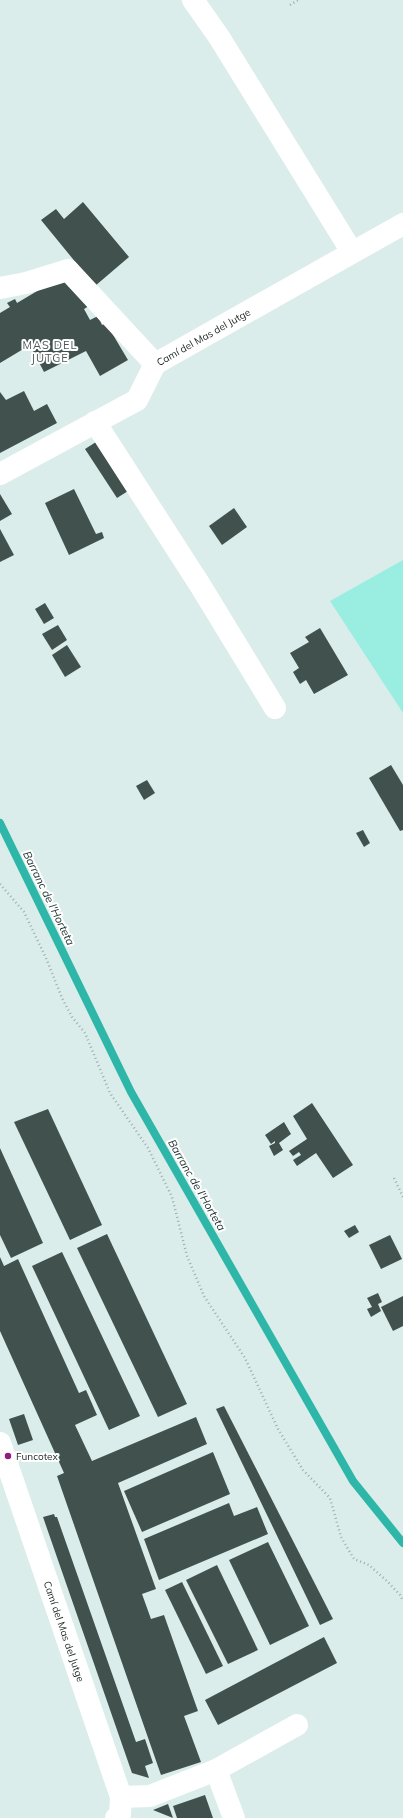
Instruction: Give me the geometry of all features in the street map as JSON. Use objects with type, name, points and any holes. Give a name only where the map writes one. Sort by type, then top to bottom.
[{"type":"street","points":[[193,0],[219,37],[352,252]]},
{"type":"street","name":"Camí del Mas del Jutge","points":[[0,288],[26,283],[68,270],[155,364],[403,224]]},
{"type":"street","points":[[0,474],[137,400],[155,364]]},
{"type":"street","points":[[95,422],[200,585],[275,708]]},
{"type":"street","name":"Camí del Mas del Jutge","points":[[0,1443],[121,1796],[120,1815],[116,1818]]},
{"type":"street","points":[[121,1796],[150,1796],[216,1770],[298,1724]]},
{"type":"street","points":[[216,1770],[234,1818]]},
{"type":"path","points":[[290,5],[298,0]]},
{"type":"path","points":[[0,884],[24,912],[46,958],[62,998],[72,1017],[85,1033],[110,1093],[148,1148],[172,1197],[187,1256],[204,1296],[245,1358],[278,1430],[303,1470],[330,1498],[341,1537],[354,1559],[369,1565],[388,1582],[400,1595],[403,1601]]},
{"type":"path","points":[[394,1178],[403,1197]]},
{"type":"green space","points":[[403,560],[403,713],[330,601]]},
{"type":"building","points":[[83,202],[129,257],[95,286],[41,220],[56,209],[64,219]]},
{"type":"building","points":[[54,281],[65,281],[89,306],[84,309],[90,320],[98,316],[102,325],[106,323],[128,360],[100,376],[86,351],[44,372],[30,345],[0,363],[0,313],[10,307],[7,303],[15,299],[17,303]]},
{"type":"building","points":[[24,391],[34,411],[47,404],[57,423],[0,453],[0,392],[6,400]]},
{"type":"building","points":[[96,442],[128,491],[117,498],[85,449]]},
{"type":"building","points":[[74,489],[96,534],[102,532],[104,538],[69,555],[45,503]]},
{"type":"building","points":[[0,494],[12,514],[0,521]]},
{"type":"building","points":[[234,508],[247,527],[222,545],[209,526]]},
{"type":"building","points":[[0,529],[14,555],[0,562]]},
{"type":"building","points":[[45,603],[54,618],[44,624],[35,609]]},
{"type":"building","points":[[58,625],[67,640],[52,650],[42,634]]},
{"type":"building","points":[[320,628],[348,675],[314,694],[306,680],[300,684],[293,672],[299,668],[290,653],[309,642],[305,637]]},
{"type":"building","points":[[67,645],[81,667],[65,677],[52,655]]},
{"type":"building","points":[[391,765],[403,785],[403,830],[400,831],[369,778]]},
{"type":"building","points":[[147,780],[155,793],[144,800],[136,786]]},
{"type":"building","points":[[363,830],[370,843],[364,847],[356,833]]},
{"type":"building","points":[[312,1103],[353,1165],[333,1178],[316,1153],[297,1166],[293,1160],[301,1155],[299,1152],[293,1156],[289,1151],[307,1139],[293,1116]]},
{"type":"building","points":[[48,1109],[102,1225],[70,1240],[14,1122]]},
{"type":"building","points":[[284,1122],[291,1134],[279,1143],[283,1150],[274,1156],[269,1146],[275,1143],[275,1141],[271,1144],[265,1135]]},
{"type":"building","points":[[0,1148],[43,1243],[11,1258],[0,1235]]},
{"type":"building","points":[[355,1225],[359,1232],[349,1238],[344,1231]]},
{"type":"building","points":[[107,1234],[187,1404],[158,1417],[77,1248]]},
{"type":"building","points":[[390,1235],[402,1259],[381,1269],[369,1245]]},
{"type":"building","points":[[62,1252],[140,1416],[109,1430],[32,1266]]},
{"type":"building","points":[[0,1257],[4,1266],[18,1259],[79,1393],[86,1390],[97,1415],[75,1425],[92,1461],[196,1417],[207,1444],[118,1483],[156,1589],[142,1594],[151,1619],[164,1615],[198,1711],[184,1716],[201,1762],[161,1775],[57,1476],[64,1473],[0,1331]]},
{"type":"building","points":[[378,1293],[382,1302],[378,1304],[381,1311],[371,1317],[367,1309],[372,1307],[367,1298]]},
{"type":"building","points":[[403,1296],[403,1326],[393,1331],[381,1307]]},
{"type":"building","points":[[224,1406],[333,1619],[320,1625],[216,1409]]},
{"type":"building","points":[[24,1414],[33,1440],[18,1445],[9,1419]]},
{"type":"building","points":[[213,1452],[230,1494],[142,1532],[124,1491]]},
{"type":"building","points":[[229,1503],[234,1516],[257,1507],[268,1534],[159,1580],[144,1539]]},
{"type":"building","points":[[54,1514],[55,1517],[57,1517],[136,1742],[145,1739],[153,1763],[145,1766],[149,1778],[132,1773],[43,1517]]},
{"type":"building","points":[[268,1542],[309,1626],[270,1645],[229,1560]]},
{"type":"building","points":[[217,1565],[258,1650],[228,1664],[186,1580]]},
{"type":"building","points":[[182,1582],[223,1666],[206,1674],[165,1590]]},
{"type":"building","points":[[324,1637],[337,1663],[218,1725],[205,1700]]},
{"type":"building","points":[[205,1795],[213,1818],[177,1818],[173,1806]]},
{"type":"building","points":[[168,1804],[173,1818],[153,1810]]},
{"type":"waterway","name":"Barranc de l'Horteta","points":[[0,823],[131,1092],[353,1481],[403,1543]]},
{"type":"place","name":"Funcotex","points":[[8,1456]]},
{"type":"district","name":"MAS DEL JUTGE","points":[[50,351]]}]
